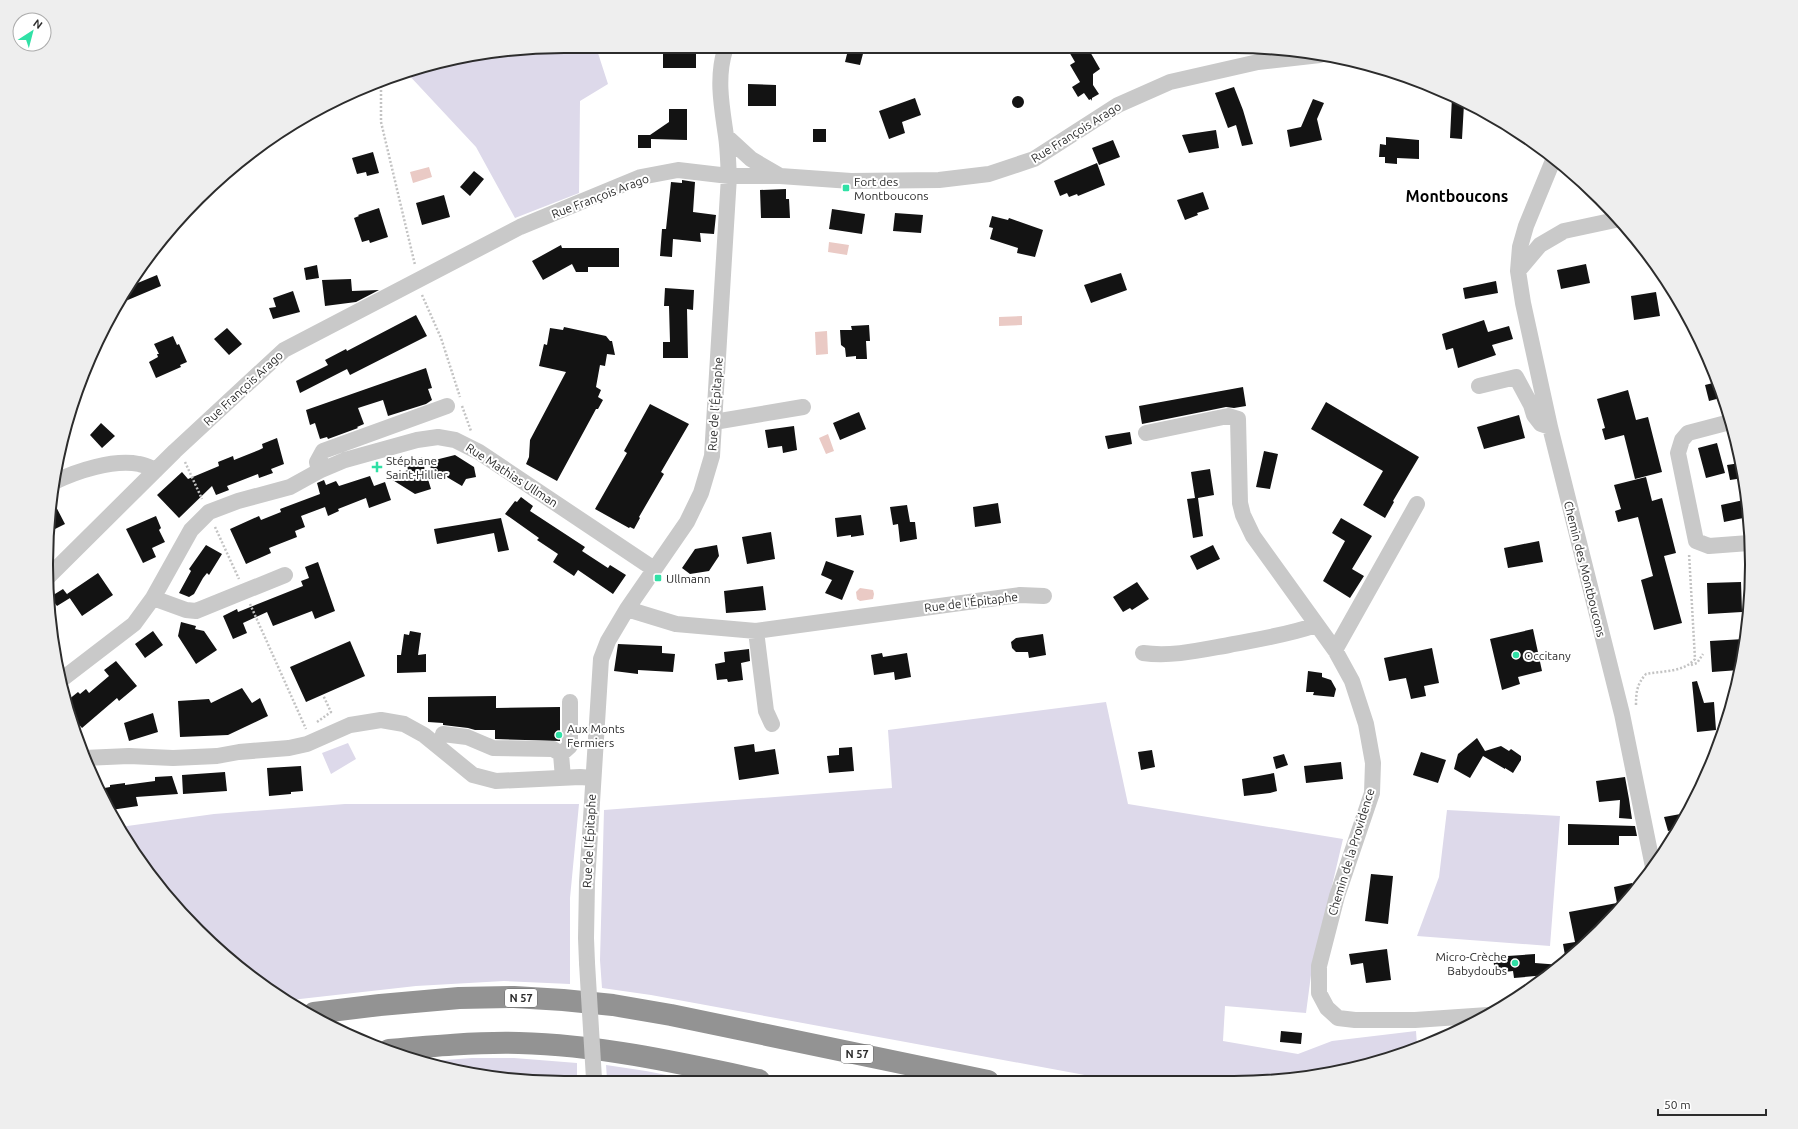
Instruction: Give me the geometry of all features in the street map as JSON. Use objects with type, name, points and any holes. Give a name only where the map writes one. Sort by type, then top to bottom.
[{"type":"highway","name":"N 57","points":[[319,1012],[459,998],[514,997],[563,1000],[671,1015],[964,1076]]},
{"type":"highway","points":[[400,1049],[451,1045],[520,1043],[575,1047],[645,1056],[740,1076]]},
{"type":"street","name":"Rue de l'Épitaphe","points":[[594,1076],[586,938],[587,882],[601,659],[608,641],[627,609],[687,522],[701,493],[712,456],[728,176],[727,137],[721,96],[720,65],[723,53]]},
{"type":"street","name":"Rue François Arago","points":[[53,572],[267,357],[284,350],[520,227],[641,177],[678,170],[728,176],[780,176],[851,181],[939,180],[989,174],[1034,159],[1118,105],[1170,82],[1258,62],[1301,57]]},
{"type":"street","points":[[727,137],[751,159],[780,176]]},
{"type":"street","name":"Chemin des Montboucons","points":[[1551,164],[1526,226],[1520,247],[1518,270],[1523,303],[1550,427],[1622,714],[1651,859]]},
{"type":"street","points":[[1518,270],[1540,245],[1564,231],[1612,221]]},
{"type":"street","points":[[1478,386],[1516,377],[1531,404],[1534,415],[1541,424],[1550,427]]},
{"type":"street","points":[[319,471],[317,462],[323,451],[447,406]]},
{"type":"street","points":[[714,422],[803,406]]},
{"type":"street","name":"Chemin de la Providence","points":[[1146,433],[1228,416],[1238,419],[1240,503],[1243,515],[1253,536],[1335,650],[1352,681],[1366,724],[1373,763],[1372,793],[1337,896],[1318,966],[1319,993],[1327,1008],[1338,1018],[1355,1020],[1415,1020],[1473,1016]]},
{"type":"street","points":[[1725,423],[1688,433],[1682,440],[1678,453],[1696,541],[1709,546],[1744,543]]},
{"type":"street","name":"Rue Mathias Ullman","points":[[66,676],[134,624],[153,598],[191,530],[209,512],[238,500],[290,487],[319,471],[345,460],[417,440],[438,436],[455,440],[474,450],[654,569]]},
{"type":"street","points":[[60,479],[73,473],[122,463],[139,464],[156,470]]},
{"type":"street","points":[[1335,650],[1417,504]]},
{"type":"street","points":[[153,598],[186,610],[196,610],[285,575]]},
{"type":"street","name":"Rue de l'Épitaphe","points":[[627,609],[676,624],[756,631],[1020,595],[1044,596]]},
{"type":"street","points":[[1143,653],[1157,655],[1187,652],[1293,633],[1316,625]]},
{"type":"street","points":[[756,631],[766,710],[772,724]]},
{"type":"street","points":[[561,754],[570,746],[570,702]]},
{"type":"street","points":[[91,758],[129,756],[173,758],[217,756],[240,752],[289,748],[312,742],[350,725],[381,720],[404,724],[424,735],[473,775],[496,781],[593,778]]},
{"type":"street","points":[[443,734],[467,738],[493,748],[553,749],[561,754]]},
{"type":"street","points":[[561,754],[563,778]]},
{"type":"path","points":[[381,87],[381,122],[422,296],[440,338],[471,433],[474,450]]},
{"type":"path","points":[[175,451],[185,462],[209,512],[312,742]]},
{"type":"path","points":[[1689,551],[1695,659],[1690,665]]},
{"type":"path","points":[[1666,672],[1697,663],[1703,654]]},
{"type":"path","points":[[1636,709],[1636,690],[1639,682],[1646,674],[1674,670]]},
{"type":"shaded area","points":[[598,53],[608,84],[580,101],[579,193],[515,218],[476,147],[410,77],[432,70],[498,57],[531,54]]},
{"type":"shaded area","points":[[429,167],[432,177],[413,183],[410,172]]},
{"type":"shaded area","points":[[829,242],[849,245],[847,255],[828,252]]},
{"type":"shaded area","points":[[1022,316],[1022,325],[999,326],[999,317]]},
{"type":"shaded area","points":[[827,331],[828,354],[816,355],[815,332]]},
{"type":"shaded area","points":[[828,434],[834,451],[826,454],[819,438]]},
{"type":"shaded area","points":[[860,588],[873,590],[873,599],[860,601],[857,599],[856,592]]},
{"type":"shaded area","points":[[1106,702],[1128,804],[1343,839],[1311,975],[1306,1013],[1225,1006],[1223,1041],[1298,1054],[1332,1041],[1416,1031],[1417,1042],[1366,1059],[1300,1072],[1234,1076],[1090,1076],[651,995],[602,988],[600,960],[604,810],[892,788],[888,730]]},
{"type":"shaded area","points":[[348,743],[356,759],[331,774],[322,753]]},
{"type":"shaded area","points":[[345,804],[579,804],[570,898],[570,984],[504,981],[416,986],[296,999],[280,990],[253,970],[227,949],[203,926],[180,902],[159,876],[139,849],[126,826],[214,814]]},
{"type":"shaded area","points":[[1447,810],[1560,816],[1550,946],[1417,936],[1439,877]]},
{"type":"shaded area","points":[[472,1058],[514,1058],[577,1063],[577,1076],[531,1075],[498,1072],[439,1060]]},
{"type":"shaded area","points":[[606,1065],[672,1076],[607,1076]]},
{"type":"building","points":[[663,53],[696,53],[696,68],[663,68]]},
{"type":"building","points":[[847,53],[863,53],[860,65],[845,62]]},
{"type":"building","points":[[1070,53],[1091,53],[1100,69],[1093,74],[1093,85],[1099,94],[1092,98],[1092,101],[1091,99],[1089,100],[1084,93],[1078,97],[1072,87],[1080,82],[1070,65],[1075,62]]},
{"type":"building","points":[[748,84],[776,85],[776,106],[748,106]]},
{"type":"building","points":[[1234,87],[1243,110],[1253,144],[1242,146],[1236,125],[1228,128],[1215,93]]},
{"type":"building","points":[[1018,96],[1022,98],[1024,102],[1022,106],[1018,108],[1014,106],[1012,102],[1014,98]]},
{"type":"building","points":[[915,98],[921,115],[902,122],[905,133],[889,139],[879,111]]},
{"type":"building","points":[[1313,99],[1324,103],[1317,119],[1322,140],[1290,147],[1287,130],[1301,127]]},
{"type":"building","points":[[1452,102],[1464,108],[1462,139],[1450,138]]},
{"type":"building","points":[[669,109],[687,109],[687,140],[651,139],[651,148],[638,148],[638,135],[650,135],[669,122]]},
{"type":"building","points":[[813,129],[826,129],[826,142],[813,142]]},
{"type":"building","points":[[1216,130],[1219,148],[1189,153],[1182,135]]},
{"type":"building","points":[[1386,137],[1419,140],[1419,159],[1397,158],[1397,164],[1385,163],[1385,157],[1379,157],[1380,144],[1386,145]]},
{"type":"building","points":[[1113,140],[1120,157],[1099,165],[1092,148]]},
{"type":"building","points":[[373,152],[379,173],[367,176],[366,172],[357,174],[352,158]]},
{"type":"building","points":[[1097,163],[1105,185],[1078,196],[1077,194],[1069,197],[1067,193],[1060,196],[1054,181]]},
{"type":"building","points":[[474,171],[484,179],[470,196],[460,187]]},
{"type":"building","points":[[682,180],[695,182],[693,212],[716,215],[714,234],[700,233],[701,242],[673,239],[672,257],[660,256],[662,229],[666,229],[671,182],[682,183]]},
{"type":"building","points":[[786,189],[786,199],[789,199],[790,218],[761,218],[760,190]]},
{"type":"building","points":[[1203,192],[1209,209],[1197,213],[1198,215],[1185,220],[1177,200]]},
{"type":"building","points":[[444,195],[450,217],[422,225],[416,203]]},
{"type":"building","points":[[379,208],[388,237],[370,243],[369,240],[362,242],[354,218],[359,216],[358,215]]},
{"type":"building","points":[[832,209],[865,214],[862,234],[829,229]]},
{"type":"building","points":[[895,213],[923,215],[921,233],[893,231]]},
{"type":"building","points":[[992,216],[1008,220],[1009,218],[1043,230],[1035,257],[1017,253],[1018,248],[990,239],[993,228],[989,227]]},
{"type":"building","points":[[561,245],[562,248],[619,248],[619,267],[588,267],[588,272],[576,272],[572,264],[543,280],[532,261]]},
{"type":"building","points":[[1586,264],[1590,283],[1561,289],[1557,270]]},
{"type":"building","points":[[317,265],[319,278],[306,280],[304,268]]},
{"type":"building","points":[[1121,273],[1127,290],[1091,303],[1084,285]]},
{"type":"building","points":[[157,275],[161,286],[127,300],[137,283]]},
{"type":"building","points":[[351,279],[352,291],[379,290],[356,302],[325,306],[322,280]]},
{"type":"building","points":[[1496,281],[1498,293],[1465,299],[1463,288]]},
{"type":"building","points":[[665,288],[694,290],[693,310],[687,309],[688,358],[663,358],[663,342],[670,342],[669,306],[664,306]]},
{"type":"building","points":[[293,291],[300,312],[273,319],[269,308],[276,307],[273,298]]},
{"type":"building","points":[[1656,292],[1660,316],[1634,320],[1631,296]]},
{"type":"building","points":[[416,315],[427,336],[350,375],[347,369],[300,393],[296,381],[328,365],[325,360],[346,349],[347,351]]},
{"type":"building","points":[[1484,320],[1488,332],[1509,326],[1513,339],[1492,345],[1496,355],[1458,368],[1453,348],[1446,350],[1442,334]]},
{"type":"building","points":[[869,325],[870,341],[866,341],[867,359],[856,359],[856,356],[846,357],[845,348],[841,345],[840,330],[852,330],[851,326]]},
{"type":"building","points":[[564,327],[606,336],[610,341],[612,341],[615,355],[607,354],[605,366],[600,365],[596,387],[601,390],[598,397],[603,400],[598,409],[596,409],[557,481],[526,464],[529,457],[530,440],[566,372],[539,366],[544,344],[547,345],[550,328],[563,330]]},
{"type":"building","points":[[227,328],[242,344],[229,355],[214,339]]},
{"type":"building","points":[[173,336],[177,345],[179,344],[187,362],[180,365],[181,367],[156,378],[149,362],[158,357],[157,354],[159,354],[154,344]]},
{"type":"building","points":[[426,368],[432,388],[428,389],[432,400],[426,404],[388,416],[383,400],[358,408],[364,424],[357,427],[358,428],[328,439],[327,437],[320,439],[315,423],[310,425],[306,410]]},
{"type":"building","points":[[1712,383],[1718,399],[1709,401],[1705,385]]},
{"type":"building","points":[[1243,387],[1246,406],[1234,408],[1226,407],[1142,424],[1139,406]]},
{"type":"building","points":[[1628,390],[1636,420],[1648,417],[1662,472],[1635,479],[1624,435],[1605,440],[1602,429],[1605,428],[1597,399]]},
{"type":"building","points":[[1326,402],[1419,457],[1393,501],[1394,502],[1385,518],[1363,505],[1383,471],[1311,429]]},
{"type":"building","points":[[650,404],[689,424],[661,472],[664,474],[639,517],[640,518],[634,529],[629,528],[595,509],[627,453],[624,451]]},
{"type":"building","points":[[859,412],[866,429],[840,440],[833,423]]},
{"type":"building","points":[[1519,415],[1525,438],[1484,449],[1477,427]]},
{"type":"building","points":[[101,423],[115,436],[102,448],[90,435]]},
{"type":"building","points":[[794,426],[797,450],[783,453],[782,446],[768,448],[765,430]]},
{"type":"building","points":[[1130,432],[1132,444],[1108,449],[1105,436]]},
{"type":"building","points":[[277,438],[284,464],[271,469],[273,473],[259,478],[258,474],[227,486],[229,490],[216,495],[212,486],[179,518],[157,495],[182,472],[188,479],[219,466],[218,462],[233,456],[234,460],[259,450],[263,448],[262,444]]},
{"type":"building","points":[[1717,443],[1725,473],[1706,478],[1698,448]]},
{"type":"building","points":[[1264,451],[1278,454],[1270,489],[1256,487]]},
{"type":"building","points":[[455,455],[474,467],[476,477],[466,479],[462,486],[423,463]]},
{"type":"building","points":[[422,457],[431,489],[415,494],[391,479],[403,475],[403,472],[408,470],[406,461]]},
{"type":"building","points":[[1735,464],[1738,479],[1730,480],[1727,465]]},
{"type":"building","points":[[1210,469],[1214,495],[1198,498],[1203,536],[1193,538],[1187,499],[1195,498],[1191,472]]},
{"type":"building","points":[[370,476],[374,486],[385,482],[391,500],[369,508],[366,498],[338,509],[339,511],[328,516],[325,507],[301,516],[305,527],[295,531],[297,537],[269,548],[271,553],[246,564],[230,529],[259,516],[261,520],[281,512],[280,509],[320,494],[317,483],[324,480],[326,485],[336,481],[339,486]]},
{"type":"building","points":[[1646,477],[1652,501],[1662,498],[1676,553],[1664,556],[1682,623],[1654,630],[1641,580],[1653,576],[1638,517],[1618,522],[1615,511],[1621,509],[1614,485]]},
{"type":"building","points":[[521,497],[533,506],[530,511],[585,547],[582,551],[608,568],[610,565],[626,575],[613,594],[578,570],[574,576],[553,562],[558,554],[537,540],[539,538],[505,514],[515,501],[517,502]]},
{"type":"building","points":[[1741,501],[1743,518],[1724,522],[1721,505]]},
{"type":"building","points":[[998,503],[1001,523],[975,527],[973,507]]},
{"type":"building","points":[[907,505],[910,522],[915,522],[917,539],[900,542],[898,524],[893,525],[890,507]]},
{"type":"building","points":[[56,507],[65,524],[54,529]]},
{"type":"building","points":[[861,515],[864,535],[837,537],[835,518]]},
{"type":"building","points":[[156,516],[161,528],[159,530],[165,542],[152,548],[156,557],[143,563],[126,529]]},
{"type":"building","points":[[501,518],[509,550],[498,552],[494,533],[437,544],[434,529]]},
{"type":"building","points":[[1341,518],[1372,536],[1352,569],[1364,576],[1350,598],[1323,581],[1345,541],[1332,533]]},
{"type":"building","points":[[771,532],[775,559],[747,564],[742,537]]},
{"type":"building","points":[[1539,541],[1543,562],[1508,568],[1504,548]]},
{"type":"building","points":[[206,545],[222,554],[209,575],[207,573],[203,578],[194,594],[189,597],[179,593],[191,571],[189,569]]},
{"type":"building","points":[[717,545],[719,556],[709,571],[690,574],[682,568],[695,549]]},
{"type":"building","points":[[1213,545],[1220,559],[1197,570],[1190,556]]},
{"type":"building","points":[[826,561],[854,571],[842,600],[825,593],[832,580],[821,575]]},
{"type":"building","points":[[318,562],[335,611],[315,619],[312,611],[273,626],[267,612],[243,623],[247,633],[233,639],[223,616],[237,609],[238,612],[303,586],[301,581],[309,578],[305,567]]},
{"type":"building","points":[[98,573],[113,595],[82,616],[67,594]]},
{"type":"building","points":[[1137,582],[1149,599],[1132,610],[1130,608],[1123,612],[1113,597]]},
{"type":"building","points":[[1741,582],[1742,612],[1708,614],[1707,583]]},
{"type":"building","points":[[763,586],[766,610],[726,613],[724,591]]},
{"type":"building","points":[[63,589],[70,598],[57,606],[54,603],[54,595]]},
{"type":"building","points":[[181,622],[196,626],[195,629],[204,631],[217,650],[196,664],[178,636]]},
{"type":"building","name":"Occitany","points":[[1533,629],[1542,671],[1518,677],[1520,684],[1502,690],[1490,639]]},
{"type":"building","points":[[153,631],[163,645],[145,658],[135,644]]},
{"type":"building","points":[[410,631],[421,633],[418,655],[426,654],[426,672],[397,673],[397,655],[401,655],[404,634],[409,635]]},
{"type":"building","points":[[1043,634],[1046,655],[1029,658],[1028,652],[1016,652],[1012,648],[1011,642],[1016,638]]},
{"type":"building","points":[[1739,639],[1734,670],[1712,672],[1710,641]]},
{"type":"building","points":[[350,641],[365,676],[306,702],[290,667]]},
{"type":"building","points":[[618,644],[662,646],[662,653],[675,654],[673,672],[638,670],[638,674],[614,671]]},
{"type":"building","points":[[1432,648],[1439,683],[1424,686],[1426,696],[1411,699],[1406,678],[1389,681],[1384,658]]},
{"type":"building","points":[[749,649],[750,661],[741,663],[743,680],[728,682],[727,679],[717,680],[715,664],[725,662],[724,652]]},
{"type":"building","points":[[882,653],[883,657],[907,653],[911,677],[895,680],[894,672],[874,675],[871,655]]},
{"type":"building","points":[[116,661],[137,686],[119,701],[117,698],[82,728],[78,724],[70,698],[78,692],[80,694],[86,689],[89,693],[109,676],[104,670]]},
{"type":"building","points":[[1308,671],[1322,673],[1322,677],[1331,680],[1336,689],[1334,697],[1313,695],[1314,692],[1306,692]]},
{"type":"building","points":[[1697,681],[1704,703],[1714,702],[1716,730],[1697,732],[1692,682]]},
{"type":"building","points":[[242,688],[252,703],[260,698],[268,716],[228,735],[180,737],[178,701],[209,699],[211,703]]},
{"type":"building","points":[[496,696],[496,708],[560,707],[560,741],[495,739],[495,730],[475,730],[443,725],[443,723],[428,722],[428,697]]},
{"type":"building","points":[[153,713],[158,732],[129,741],[124,723]]},
{"type":"building","points":[[1477,738],[1485,751],[1501,746],[1509,751],[1511,749],[1521,756],[1521,760],[1513,773],[1483,756],[1470,778],[1454,769],[1458,754]]},
{"type":"building","points":[[754,744],[755,752],[775,749],[779,774],[739,780],[734,747]]},
{"type":"building","points":[[852,747],[854,771],[829,773],[827,756],[839,755],[839,748]]},
{"type":"building","points":[[1152,750],[1155,767],[1141,770],[1138,752]]},
{"type":"building","points":[[1421,752],[1446,760],[1438,783],[1413,775]]},
{"type":"building","points":[[1284,754],[1288,765],[1276,769],[1273,757]]},
{"type":"building","points":[[1341,762],[1343,779],[1306,783],[1304,766]]},
{"type":"building","points":[[301,766],[303,791],[291,792],[291,794],[269,796],[267,768]]},
{"type":"building","points":[[225,772],[227,791],[183,794],[182,775]]},
{"type":"building","points":[[1274,773],[1277,791],[1244,796],[1242,779]]},
{"type":"building","points":[[172,776],[178,794],[136,797],[138,806],[116,809],[105,788],[110,787],[110,785],[125,783],[125,785],[155,781],[155,777]]},
{"type":"building","points":[[1625,777],[1632,819],[1619,818],[1620,800],[1599,802],[1596,781]]},
{"type":"building","points":[[1679,814],[1670,831],[1668,831],[1664,817]]},
{"type":"building","points":[[1568,824],[1635,826],[1637,836],[1619,836],[1619,845],[1568,845]]},
{"type":"building","points":[[1371,874],[1393,876],[1388,924],[1365,921]]},
{"type":"building","points":[[1632,883],[1632,884],[1618,902],[1595,926],[1565,954],[1563,944],[1575,942],[1569,912],[1617,903],[1614,887]]},
{"type":"building","points":[[1387,949],[1391,980],[1366,983],[1363,963],[1351,965],[1349,954]]},
{"type":"building","name":"Micro-Crèche Babydoubs","points":[[1535,954],[1535,963],[1552,964],[1537,976],[1514,978],[1513,971],[1495,973],[1493,957]]},
{"type":"building","points":[[1281,1031],[1302,1033],[1301,1044],[1280,1042]]},
{"type":"place","name":"Fort des Montboucons","points":[[846,188]]},
{"type":"place","name":"Stéphane Saint-Hillier","points":[[377,467]]},
{"type":"place","name":"Ullmann","points":[[658,578]]},
{"type":"place","name":"Occitany","points":[[1516,655]]},
{"type":"place","name":"Aux Monts Fermiers","points":[[559,735]]},
{"type":"place","name":"Micro-Crèche Babydoubs","points":[[1515,963]]},
{"type":"district","name":"Montboucons","points":[[1457,196]]}]
